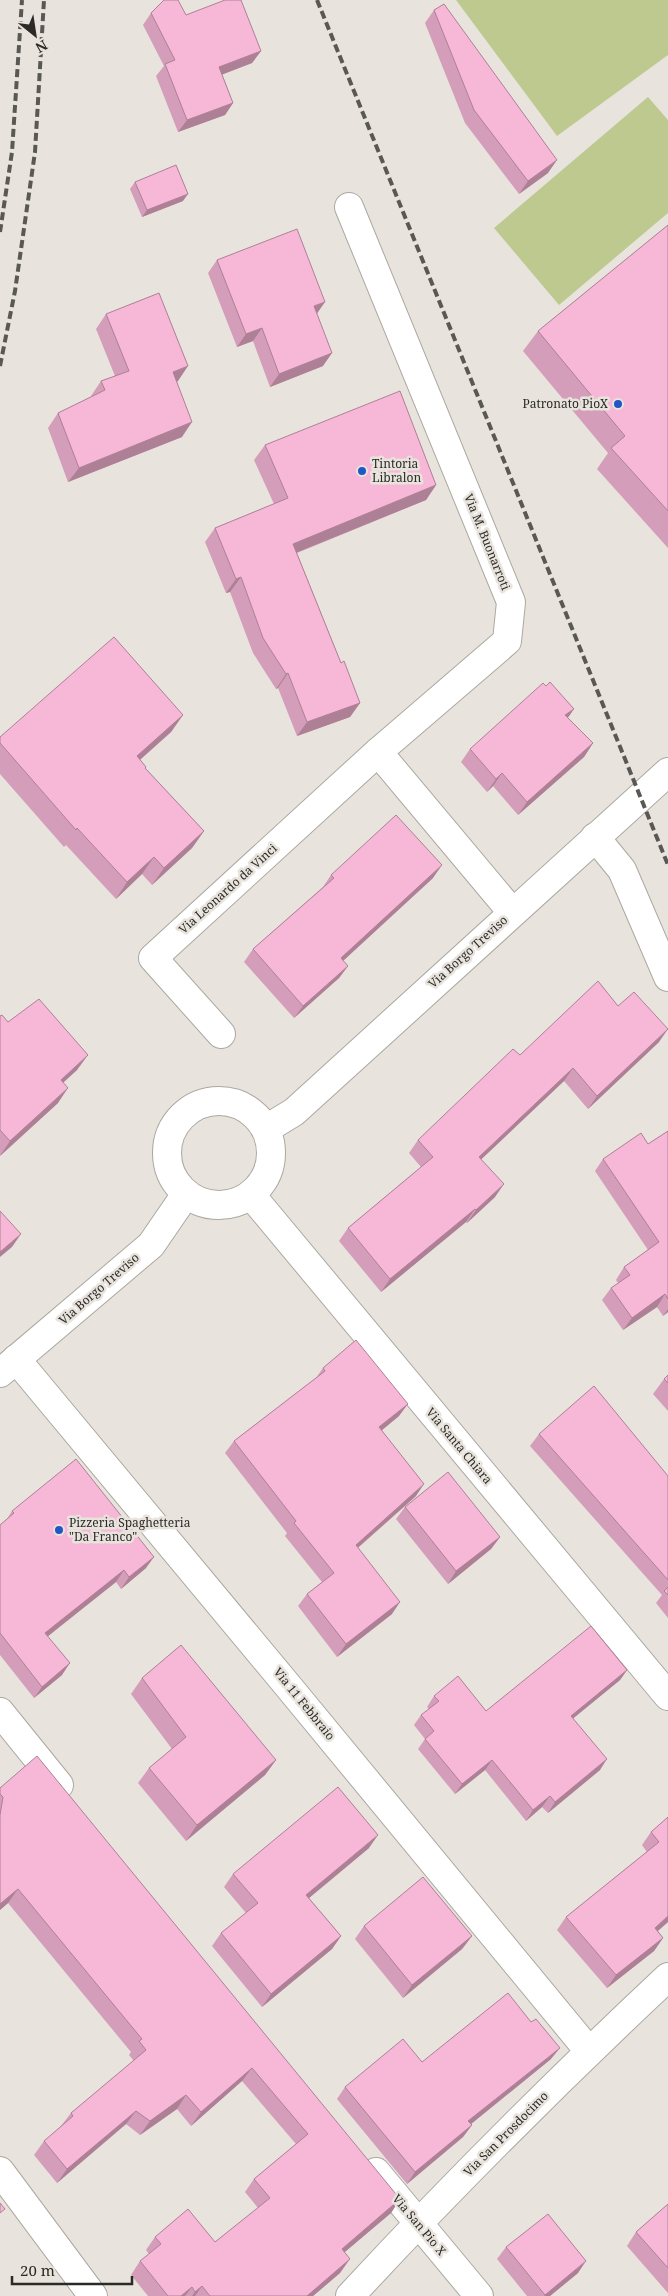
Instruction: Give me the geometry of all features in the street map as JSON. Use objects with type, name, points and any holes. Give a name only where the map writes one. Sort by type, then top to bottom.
[{"type":"street","name":"Via M. Buonarroti","points":[[349,207],[511,602],[507,641],[378,752]]},
{"type":"street","points":[[378,752],[512,912]]},
{"type":"street","name":"Via Leonardo da Vinci","points":[[221,1034],[153,958],[378,752]]},
{"type":"street","name":"Via Borgo Treviso","points":[[266,1129],[294,1112],[668,772]]},
{"type":"street","points":[[595,837],[622,870],[668,977]]},
{"type":"street","points":[[217,1101],[232,1102],[245,1108],[257,1117],[266,1129],[272,1158],[265,1178],[251,1195],[239,1202],[226,1206],[211,1206],[197,1201],[186,1194],[175,1182],[168,1168],[166,1152],[169,1136],[177,1122],[188,1111],[202,1104],[217,1101]]},
{"type":"street","name":"Via Borgo Treviso","points":[[8,1366],[151,1245],[186,1194]]},
{"type":"street","name":"Via Santa Chiara","points":[[251,1195],[668,1696]]},
{"type":"street","name":"Via 11 Febbraio","points":[[8,1366],[288,1686],[589,2051]]},
{"type":"street","points":[[0,1712],[76,1805]]},
{"type":"street","name":"Via San Prosdocimo","points":[[350,2296],[417,2223],[589,2051],[668,1977]]},
{"type":"street","name":"Via San Pio X","points":[[360,2154],[479,2296]]},
{"type":"street","points":[[0,2170],[93,2296]]},
{"type":"green space","points":[[456,0],[668,0],[668,55],[557,136]]},
{"type":"green space","points":[[648,97],[668,120],[668,213],[559,305],[494,228]]},
{"type":"building","points":[[164,0],[178,0],[186,15],[225,0],[241,0],[261,51],[219,67],[233,103],[187,120],[165,64],[175,60],[151,13]]},
{"type":"building","points":[[444,4],[557,160],[528,181],[474,110],[434,10]]},
{"type":"building","points":[[176,165],[188,194],[147,210],[135,182]]},
{"type":"building","name":"Patronato PioX","points":[[668,225],[668,511],[611,448],[625,436],[538,331]]},
{"type":"building","points":[[297,229],[325,302],[314,306],[332,353],[279,374],[262,328],[246,334],[217,260]]},
{"type":"building","points":[[159,293],[188,366],[173,372],[192,422],[79,468],[58,413],[105,390],[101,381],[129,371],[106,314]]},
{"type":"building","points":[[400,391],[436,485],[293,544],[341,663],[344,661],[360,703],[307,722],[288,673],[286,674],[263,638],[241,577],[236,579],[215,528],[288,498],[265,445]]},
{"type":"building","points":[[114,637],[183,715],[137,756],[145,768],[204,831],[164,868],[154,857],[127,882],[77,828],[76,830],[0,743],[0,737]]},
{"type":"building","points":[[550,682],[574,709],[565,715],[593,743],[527,802],[502,773],[496,779],[470,749],[543,683],[546,686]]},
{"type":"building","points":[[396,815],[442,865],[341,958],[348,966],[303,1006],[253,949],[334,878],[331,875]]},
{"type":"building","points":[[598,981],[618,1006],[634,992],[668,1029],[597,1096],[573,1068],[479,1157],[504,1184],[476,1210],[390,1279],[348,1228],[433,1157],[418,1140],[513,1049],[520,1055]]},
{"type":"building","points":[[39,999],[88,1055],[61,1080],[68,1088],[10,1141],[0,1130],[0,1016],[2,1015],[8,1022]]},
{"type":"building","points":[[668,1131],[668,1299],[665,1294],[632,1318],[611,1288],[630,1275],[624,1267],[659,1242],[603,1159],[641,1133],[648,1144]]},
{"type":"building","points":[[0,1211],[21,1234],[0,1252]]},
{"type":"building","points":[[356,1340],[408,1404],[379,1427],[424,1484],[356,1545],[400,1602],[346,1644],[307,1594],[334,1573],[294,1523],[296,1521],[234,1441],[325,1371],[323,1368]]},
{"type":"building","points":[[668,1375],[668,1383],[664,1379]]},
{"type":"building","points":[[594,1386],[668,1476],[668,1580],[539,1434]]},
{"type":"building","points":[[76,1459],[154,1557],[129,1577],[124,1570],[45,1633],[70,1663],[42,1687],[0,1633],[0,1525],[14,1513],[12,1511]]},
{"type":"building","points":[[448,1472],[500,1537],[456,1571],[405,1507]]},
{"type":"building","points":[[668,1587],[668,1595],[664,1591]]},
{"type":"building","points":[[591,1626],[627,1670],[571,1716],[607,1759],[555,1802],[550,1796],[533,1810],[492,1760],[462,1784],[425,1739],[434,1731],[421,1715],[439,1701],[434,1696],[458,1676],[486,1711]]},
{"type":"building","points":[[181,1645],[276,1760],[197,1825],[149,1768],[186,1737],[142,1678]]},
{"type":"building","points":[[37,1756],[400,2199],[342,2249],[350,2259],[307,2296],[210,2296],[202,2286],[195,2292],[192,2287],[181,2296],[168,2296],[140,2261],[161,2244],[155,2237],[188,2209],[215,2242],[270,2198],[254,2179],[308,2134],[252,2068],[201,2112],[186,2095],[150,2121],[136,2111],[67,2169],[44,2141],[73,2116],[71,2113],[146,2050],[139,2041],[142,2039],[18,1889],[0,1904],[0,1815],[3,1797],[0,1794],[0,1788]]},
{"type":"building","points":[[338,1787],[378,1835],[306,1895],[341,1936],[271,1994],[221,1933],[258,1903],[233,1874]]},
{"type":"building","points":[[668,1817],[668,1916],[655,1928],[663,1938],[616,1975],[566,1917],[659,1842],[651,1832]]},
{"type":"building","points":[[423,1877],[472,1936],[412,1985],[364,1926]]},
{"type":"building","points":[[508,1993],[531,2022],[536,2019],[560,2048],[468,2121],[472,2125],[415,2172],[345,2087],[403,2039],[422,2062]]},
{"type":"building","points":[[0,2203],[5,2209],[0,2213]]},
{"type":"building","points":[[668,2204],[668,2268],[636,2232]]},
{"type":"building","points":[[548,2214],[586,2261],[545,2295],[506,2247]]},
{"type":"railway","points":[[0,232],[12,152],[22,0]]},
{"type":"railway","points":[[0,366],[15,291],[35,152],[44,0]]},
{"type":"railway","points":[[317,0],[668,865]]},
{"type":"place","name":"Patronato PioX","points":[[618,404]]},
{"type":"place","name":"Tintoria Libralon","points":[[362,471]]},
{"type":"place","name":"Pizzeria Spaghetteria \"Da Franco\"","points":[[59,1530]]}]
